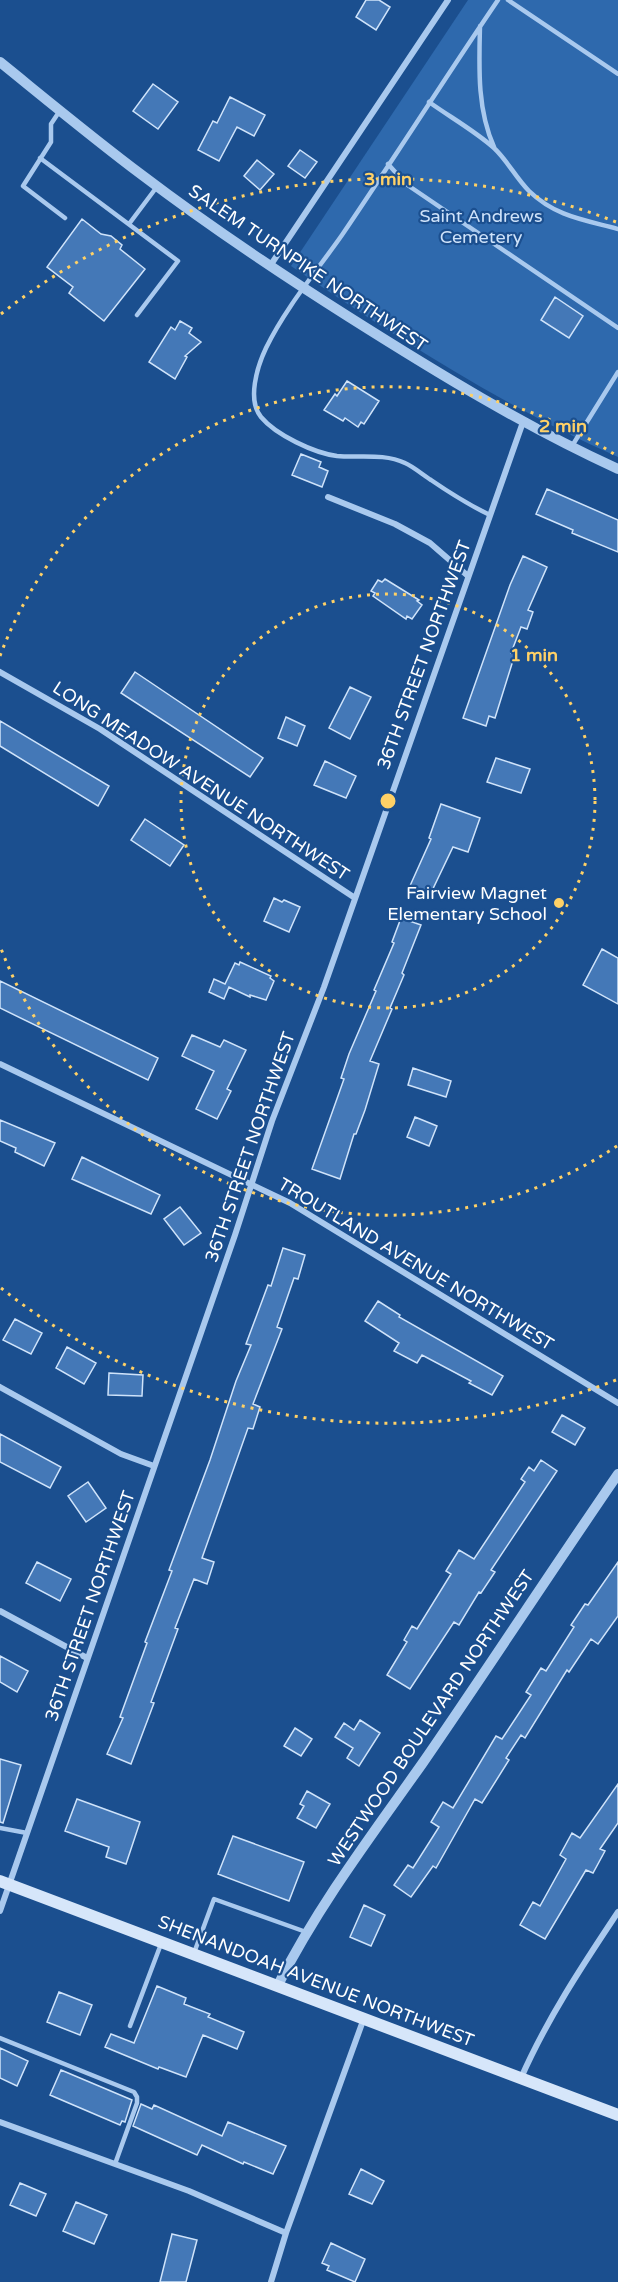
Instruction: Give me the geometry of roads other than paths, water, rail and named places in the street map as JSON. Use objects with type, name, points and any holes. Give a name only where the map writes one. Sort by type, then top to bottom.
[{"type":"main road","name":"SHENANDOAH AVENUE NORTHWEST","points":[[4,1882],[618,2115]]},
{"type":"street","points":[[270,266],[448,0]]},
{"type":"street","name":"SALEM TURNPIKE NORTHWEST","points":[[0,62],[157,186],[270,266],[419,361],[523,422],[618,469]]},
{"type":"street","name":"36TH STREET NORTHWEST","points":[[0,1911],[4,1882],[27,1833],[272,1120],[324,987],[523,422]]},
{"type":"street","points":[[328,497],[395,524],[430,543],[468,576]]},
{"type":"street","name":"LONG MEADOW AVENUE NORTHWEST","points":[[0,672],[100,729],[355,898]]},
{"type":"street","name":"TROUTLAND AVENUE NORTHWEST","points":[[0,1064],[290,1203],[618,1403]]},
{"type":"street","points":[[0,1387],[121,1454],[154,1466]]},
{"type":"street","name":"WESTWOOD BOULEVARD NORTHWEST","points":[[278,1985],[306,1932],[618,1474]]},
{"type":"street","points":[[0,1611],[87,1658]]},
{"type":"street","points":[[521,2078],[552,2016],[618,1912]]},
{"type":"street","points":[[271,2282],[286,2233],[364,2018]]},
{"type":"street","points":[[0,2122],[189,2191],[286,2233]]},
{"type":"lane","points":[[490,515],[467,504],[406,463],[392,459],[336,456],[301,444],[269,425],[260,416],[255,405],[254,393],[258,369],[265,350],[283,317],[498,0]]},
{"type":"lane","points":[[508,0],[618,74]]},
{"type":"lane","points":[[480,26],[479,79],[482,107],[495,149]]},
{"type":"lane","points":[[429,102],[495,149],[530,192],[544,203],[567,216],[595,225],[618,228]]},
{"type":"lane","points":[[60,110],[51,124],[51,142],[22,186],[65,218]]},
{"type":"lane","points":[[40,158],[178,261],[137,315]]},
{"type":"lane","points":[[388,164],[406,184],[618,328]]},
{"type":"lane","points":[[129,224],[157,186]]},
{"type":"lane","points":[[571,447],[618,372]]},
{"type":"lane","points":[[611,383],[618,387]]},
{"type":"lane","points":[[0,1828],[27,1833]]},
{"type":"lane","points":[[194,1953],[214,1899],[306,1932]]},
{"type":"lane","points":[[130,2026],[162,1942]]},
{"type":"lane","points":[[0,2038],[134,2092],[138,2097],[137,2103],[115,2164]]},
{"type":"place","name":"Fairview Magnet Elementary School","points":[[559,903]]},
{"type":"park label","name":"Saint Andrews Cemetery","points":[[481,226]]}]
